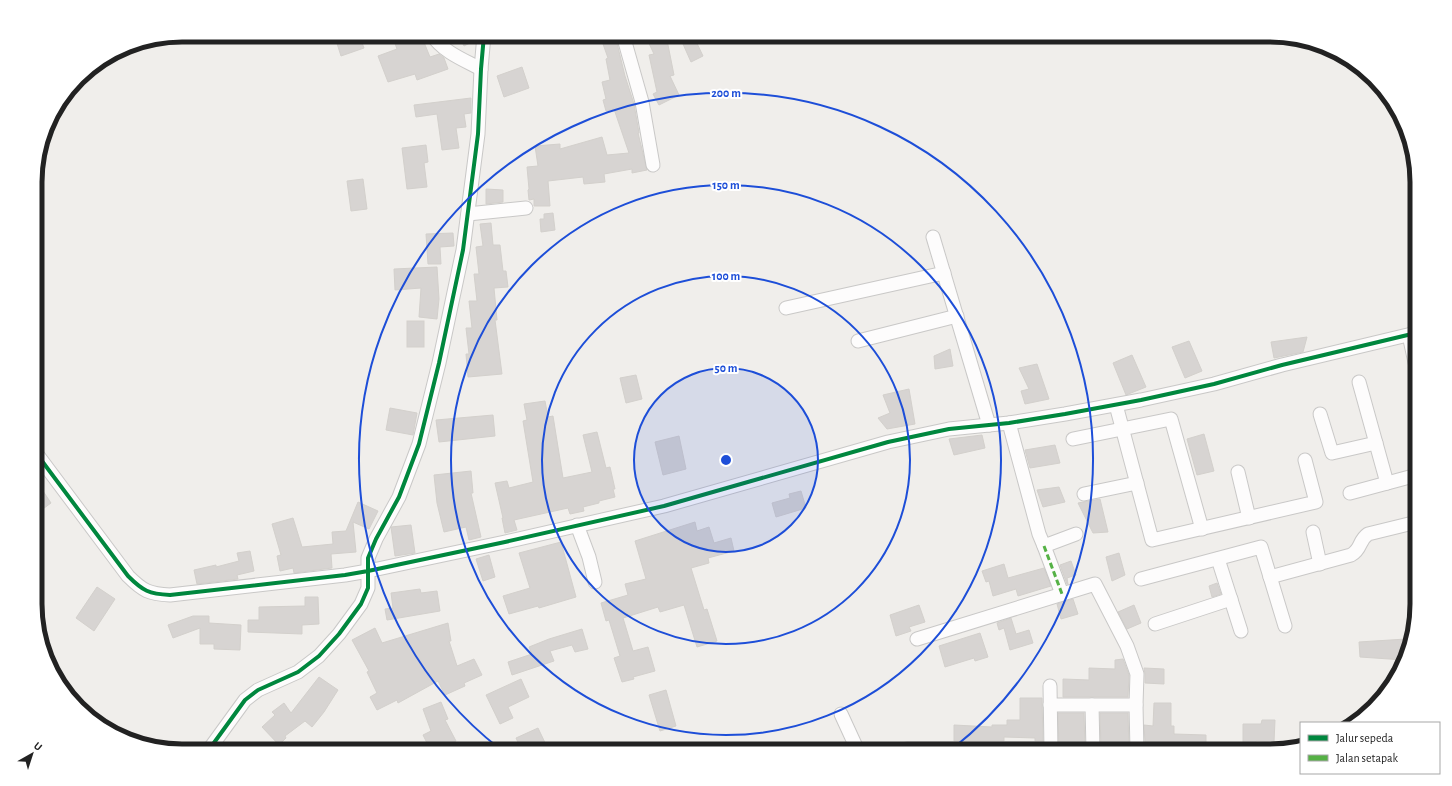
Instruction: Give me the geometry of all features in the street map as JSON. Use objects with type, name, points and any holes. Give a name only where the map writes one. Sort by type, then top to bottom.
[{"type":"street","points":[[438,42],[454,56],[481,69]]},
{"type":"street","points":[[213,744],[245,700],[258,690],[298,672],[318,656],[339,634],[361,604],[368,588],[368,558],[376,539],[399,497],[419,444],[441,356],[463,250],[468,214],[478,134],[483,42]]},
{"type":"street","points":[[626,42],[642,102],[653,164]]},
{"type":"street","points":[[468,214],[526,208]]},
{"type":"street","points":[[933,237],[989,425]]},
{"type":"street","points":[[786,308],[944,273]]},
{"type":"street","points":[[858,341],[957,316]]},
{"type":"street","points":[[42,461],[128,576],[140,588],[154,594],[170,595],[345,575],[368,571],[664,506],[888,442],[949,429],[1009,423],[1116,405],[1214,384],[1282,365],[1410,335]]},
{"type":"street","points":[[1359,382],[1387,483]]},
{"type":"street","points":[[1116,405],[1152,540],[1316,502],[1305,460]]},
{"type":"street","points":[[1320,414],[1332,453],[1376,443]]},
{"type":"street","points":[[1073,439],[1171,419],[1202,529]]},
{"type":"street","points":[[1009,423],[1039,534],[1062,594]]},
{"type":"street","points":[[1238,472],[1250,518]]},
{"type":"street","points":[[1350,493],[1410,477]]},
{"type":"street","points":[[1084,494],[1136,483]]},
{"type":"street","points":[[1270,578],[1351,555],[1357,552],[1363,538],[1368,534],[1410,524]]},
{"type":"street","points":[[577,525],[589,557],[595,582]]},
{"type":"street","points":[[1313,532],[1320,564]]},
{"type":"street","points":[[1044,546],[1076,534]]},
{"type":"street","points":[[1141,579],[1261,547],[1284,626]]},
{"type":"street","points":[[1218,559],[1241,631]]},
{"type":"street","points":[[917,639],[1095,584],[1134,661],[1137,674],[1137,744]]},
{"type":"street","points":[[1155,624],[1231,599]]},
{"type":"street","points":[[1050,686],[1051,744]]},
{"type":"street","points":[[1050,705],[1136,705]]},
{"type":"street","points":[[1092,705],[1093,744]]},
{"type":"street","points":[[841,714],[855,744]]},
{"type":"building","points":[[337,42],[362,42],[364,48],[341,56]]},
{"type":"building","points":[[394,42],[424,42],[430,57],[439,54],[444,58],[448,69],[417,80],[415,74],[388,82],[378,56],[397,49]]},
{"type":"building","points":[[462,42],[472,42],[464,46]]},
{"type":"building","points":[[617,42],[634,104],[638,133],[647,170],[632,173],[632,169],[604,174],[605,182],[584,184],[583,177],[548,181],[550,206],[534,206],[534,199],[529,200],[527,167],[538,166],[535,146],[560,144],[560,149],[602,137],[607,155],[629,153],[614,109],[606,111],[603,100],[606,99],[602,82],[610,80],[606,59],[608,58],[603,44]]},
{"type":"building","points":[[648,42],[667,42],[674,75],[670,76],[679,95],[659,105],[653,94],[657,92],[649,55],[654,54]]},
{"type":"building","points":[[682,42],[696,42],[703,56],[691,62]]},
{"type":"building","points":[[522,67],[529,88],[504,97],[497,76]]},
{"type":"building","points":[[471,98],[471,113],[464,114],[466,127],[456,128],[459,148],[442,150],[437,114],[416,117],[414,105]]},
{"type":"building","points":[[426,145],[428,162],[424,163],[427,187],[407,189],[402,148]]},
{"type":"building","points":[[363,179],[367,209],[351,211],[347,181]]},
{"type":"building","points":[[486,189],[503,190],[503,202],[486,204]]},
{"type":"building","points":[[553,213],[555,230],[541,232],[540,219],[544,219],[544,214]]},
{"type":"building","points":[[491,223],[493,245],[500,245],[503,271],[506,271],[508,287],[494,288],[497,320],[495,320],[502,374],[468,377],[466,354],[469,354],[466,328],[472,328],[469,301],[477,301],[474,274],[479,274],[476,247],[483,246],[480,224]]},
{"type":"building","points":[[453,233],[454,246],[440,247],[441,264],[428,264],[426,234]]},
{"type":"building","points":[[437,267],[439,299],[437,319],[419,317],[421,288],[395,290],[394,269]]},
{"type":"building","points":[[407,321],[424,321],[424,347],[407,347]]},
{"type":"building","points":[[1307,337],[1303,352],[1274,358],[1271,342]]},
{"type":"building","points":[[1189,341],[1202,371],[1185,378],[1172,347]]},
{"type":"building","points":[[950,349],[953,366],[935,369],[934,356]]},
{"type":"building","points":[[1132,355],[1146,387],[1126,395],[1113,363]]},
{"type":"building","points":[[1037,364],[1049,399],[1025,404],[1021,391],[1029,389],[1019,368]]},
{"type":"building","points":[[636,375],[642,399],[626,403],[620,378]]},
{"type":"building","points":[[909,389],[915,424],[887,429],[878,418],[890,413],[883,395]]},
{"type":"building","points":[[545,401],[548,417],[553,416],[563,478],[592,472],[583,435],[597,432],[606,468],[610,467],[615,489],[613,489],[615,497],[583,507],[584,511],[570,514],[568,508],[514,520],[517,530],[505,533],[495,483],[507,481],[509,488],[533,482],[523,421],[527,420],[524,404]]},
{"type":"building","points":[[390,408],[417,413],[413,435],[386,430]]},
{"type":"building","points":[[493,415],[495,436],[439,442],[436,420]]},
{"type":"building","points":[[1204,434],[1214,471],[1197,475],[1187,439]]},
{"type":"building","points":[[982,435],[985,448],[954,455],[949,439]]},
{"type":"building","points":[[679,436],[686,469],[663,475],[655,442]]},
{"type":"building","points":[[1055,445],[1060,463],[1030,468],[1025,450]]},
{"type":"building","points":[[471,471],[473,493],[471,493],[481,537],[469,540],[466,527],[444,532],[437,503],[434,475]]},
{"type":"building","points":[[1059,487],[1065,502],[1043,507],[1037,490]]},
{"type":"building","points":[[43,491],[51,503],[42,510]]},
{"type":"building","points":[[801,491],[806,508],[776,517],[772,503],[790,498],[789,494]]},
{"type":"building","points":[[1100,499],[1108,532],[1093,533],[1078,503]]},
{"type":"building","points":[[358,502],[378,511],[369,529],[353,522],[356,552],[331,554],[332,568],[294,573],[293,568],[280,571],[277,556],[281,555],[272,524],[293,518],[302,547],[333,544],[332,532],[346,531]]},
{"type":"building","points":[[695,522],[697,531],[709,527],[714,543],[731,538],[734,551],[708,558],[709,563],[691,568],[704,610],[707,609],[717,641],[697,647],[684,605],[660,612],[658,607],[623,618],[633,651],[648,647],[655,671],[633,677],[634,679],[622,682],[614,658],[620,656],[609,620],[606,621],[601,603],[628,595],[625,584],[646,579],[635,541]]},
{"type":"building","points":[[411,525],[415,553],[395,556],[391,527]]},
{"type":"building","points":[[561,542],[576,597],[539,608],[538,606],[509,614],[503,596],[530,588],[519,553]]},
{"type":"building","points":[[250,551],[254,571],[237,575],[238,579],[197,584],[194,570],[216,565],[216,567],[239,561],[237,553]]},
{"type":"building","points":[[1119,553],[1125,575],[1112,581],[1106,557]]},
{"type":"building","points":[[489,555],[495,577],[483,581],[476,559]]},
{"type":"building","points":[[1071,561],[1076,575],[1067,578],[1067,584],[1060,565]]},
{"type":"building","points":[[1004,564],[1008,578],[1044,568],[1051,586],[1018,596],[1016,589],[993,596],[989,581],[986,582],[982,571]]},
{"type":"building","points":[[1217,583],[1221,594],[1212,597],[1209,586]]},
{"type":"building","points":[[97,587],[115,599],[94,631],[76,618]]},
{"type":"building","points":[[420,589],[421,593],[437,591],[440,611],[387,620],[385,609],[393,608],[391,593]]},
{"type":"building","points":[[305,597],[318,597],[319,624],[302,625],[302,634],[248,632],[248,620],[259,620],[259,607],[305,606]]},
{"type":"building","points":[[1073,599],[1078,614],[1061,619],[1057,604]]},
{"type":"building","points":[[919,605],[925,622],[909,627],[911,631],[896,636],[890,615]]},
{"type":"building","points":[[1134,605],[1141,623],[1127,629],[1118,612]]},
{"type":"building","points":[[193,616],[209,616],[209,623],[241,625],[240,650],[214,649],[214,644],[200,644],[200,628],[173,638],[168,625]]},
{"type":"building","points":[[1011,618],[1016,634],[1029,630],[1033,643],[1010,650],[1004,628],[999,630],[997,623]]},
{"type":"building","points":[[448,623],[451,641],[449,641],[457,666],[474,659],[482,675],[464,683],[465,686],[445,695],[438,681],[398,703],[397,700],[377,710],[370,697],[377,693],[367,672],[369,671],[352,640],[375,628],[382,643]]},
{"type":"building","points":[[582,629],[588,649],[575,652],[572,645],[550,651],[554,661],[512,675],[508,662],[532,654],[529,647]]},
{"type":"building","points":[[980,633],[988,657],[975,661],[974,658],[945,667],[939,646]]},
{"type":"building","points":[[1405,639],[1398,660],[1360,657],[1359,642]]},
{"type":"building","points":[[1123,659],[1129,675],[1128,697],[1063,697],[1063,679],[1089,680],[1089,668],[1115,669],[1115,660]]},
{"type":"building","points":[[1144,668],[1164,669],[1164,684],[1145,683]]},
{"type":"building","points":[[319,677],[338,690],[312,727],[305,721],[285,736],[286,738],[278,744],[262,727],[275,715],[272,712],[284,703],[291,713]]},
{"type":"building","points":[[521,679],[529,697],[508,707],[513,718],[500,724],[486,695]]},
{"type":"building","points":[[666,690],[676,726],[660,731],[649,695]]},
{"type":"building","points":[[1020,698],[1042,698],[1043,741],[1035,741],[1035,738],[1004,737],[1004,741],[954,741],[954,725],[992,727],[992,725],[1007,725],[1007,720],[1020,720]]},
{"type":"building","points":[[441,702],[448,719],[445,720],[456,741],[450,744],[428,744],[423,735],[431,731],[423,709]]},
{"type":"building","points":[[1154,703],[1171,703],[1171,726],[1174,726],[1174,734],[1206,735],[1206,743],[1145,742],[1144,725],[1153,726]]},
{"type":"building","points":[[1058,713],[1084,713],[1085,744],[1059,744]]},
{"type":"building","points":[[1100,713],[1128,713],[1129,744],[1101,744]]},
{"type":"building","points":[[1262,720],[1275,720],[1274,742],[1256,741],[1256,744],[1243,744],[1243,724],[1261,724]]},
{"type":"building","points":[[538,728],[546,744],[519,744],[516,738]]},
{"type":"marked path","points":[[1044,546],[1062,594]]},
{"type":"cycle path","points":[[42,461],[128,576],[142,588],[151,593],[170,595],[345,575],[368,571],[368,558],[376,539],[399,497],[419,444],[439,363],[463,250],[478,134],[483,42]]},
{"type":"cycle path","points":[[213,744],[245,700],[258,690],[298,672],[319,656],[339,634],[361,604],[368,588],[368,571],[664,506],[888,442],[949,429],[1009,423],[1141,400],[1214,384],[1282,365],[1410,334]]}]
